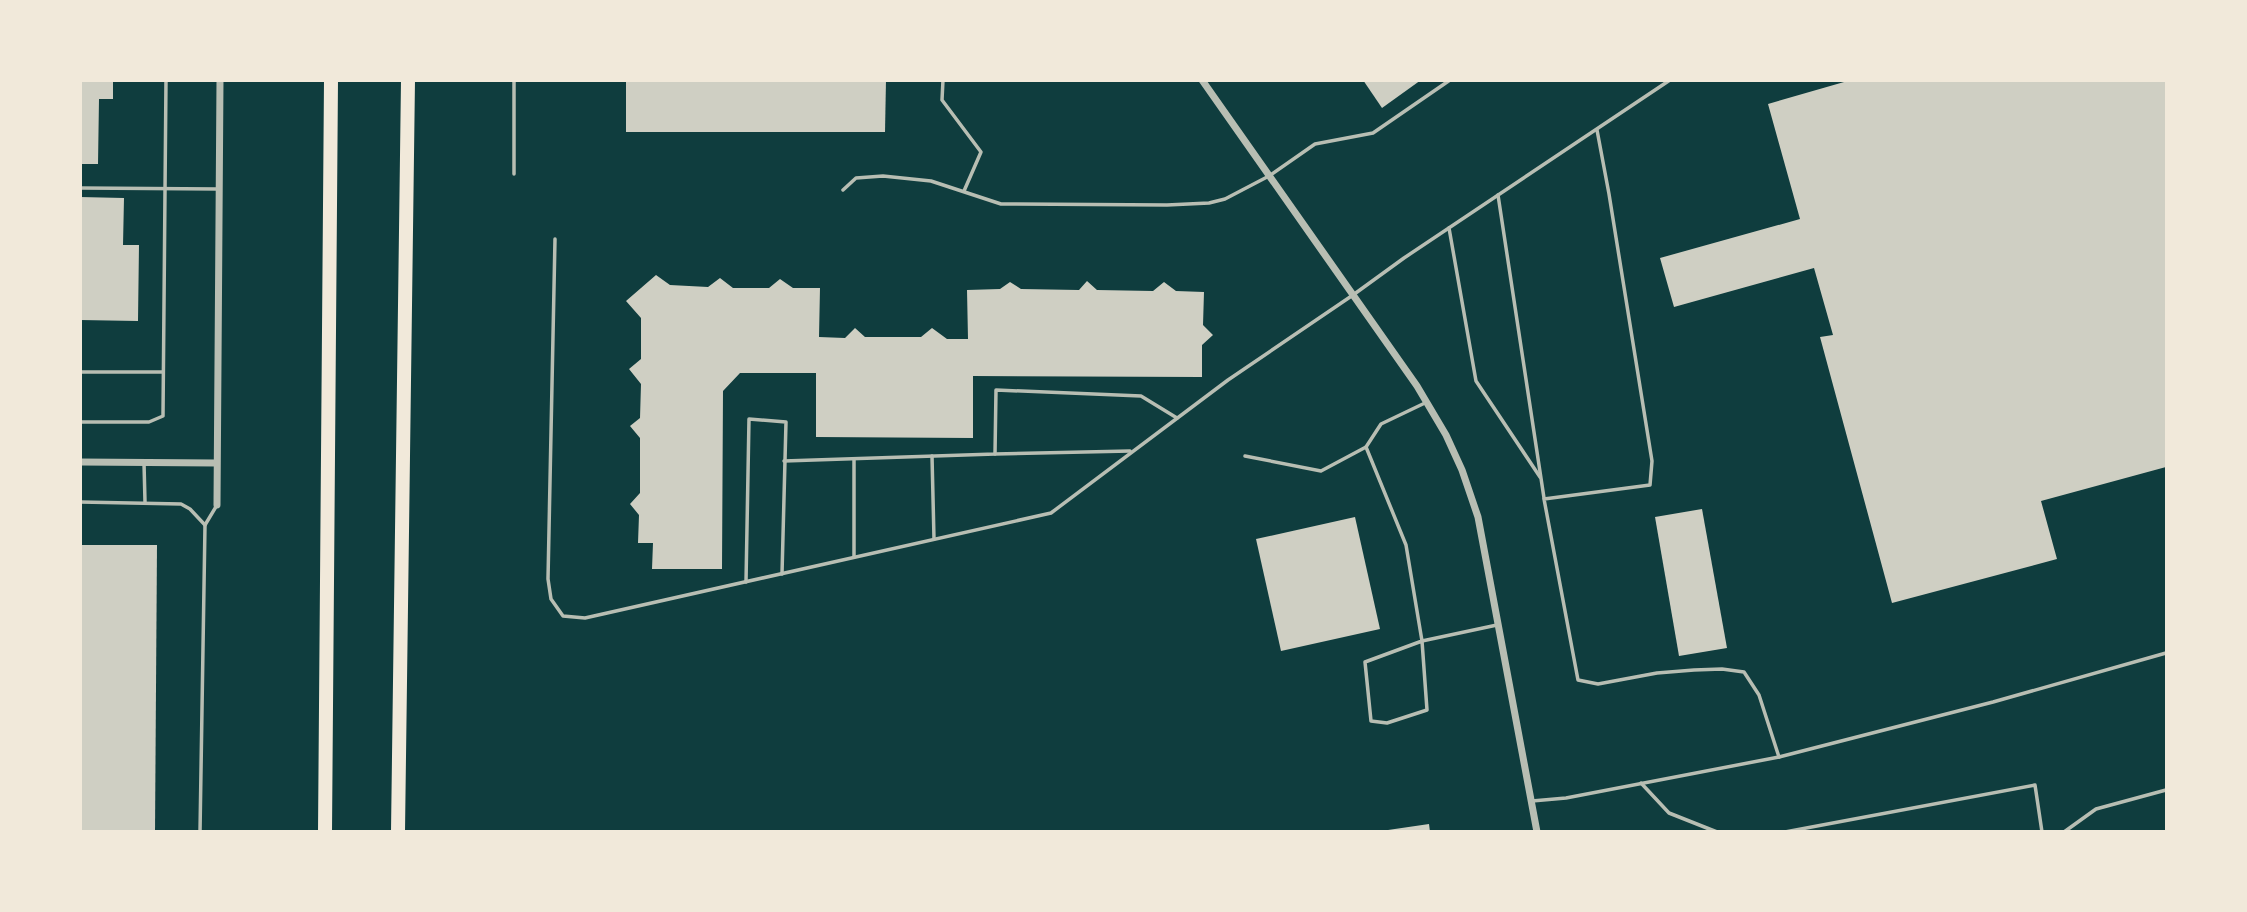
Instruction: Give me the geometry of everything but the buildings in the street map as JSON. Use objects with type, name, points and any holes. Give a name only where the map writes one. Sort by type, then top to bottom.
[{"type":"highway","points":[[326,831],[331,80]]},
{"type":"highway","points":[[398,831],[408,80]]},
{"type":"street","points":[[217,505],[220,80]]},
{"type":"street","points":[[1202,80],[1427,402],[1446,435],[1478,517],[1537,831]]},
{"type":"street","points":[[80,462],[216,463]]},
{"type":"lane","points":[[80,422],[149,422],[163,416],[166,80]]},
{"type":"lane","points":[[513,174],[514,80]]},
{"type":"lane","points":[[943,80],[942,100],[981,152],[964,191]]},
{"type":"lane","points":[[843,190],[856,178],[883,176],[931,181],[1001,204],[1209,204],[1225,199],[1269,176],[1315,144],[1373,133],[1450,80]]},
{"type":"lane","points":[[555,239],[548,579],[551,599],[563,616],[584,618],[1051,513],[1228,380],[1670,80]]},
{"type":"lane","points":[[1544,499],[1650,485],[1652,461],[1597,130]]},
{"type":"lane","points":[[80,188],[219,189]]},
{"type":"lane","points":[[1498,195],[1544,499],[1578,680],[1598,684],[1657,673],[1722,669],[1744,672],[1759,695],[1779,757]]},
{"type":"lane","points":[[1449,228],[1476,381],[1541,478]]},
{"type":"lane","points":[[80,372],[163,372]]},
{"type":"lane","points":[[995,454],[996,390],[1141,396],[1177,418]]},
{"type":"lane","points":[[1245,456],[1321,471],[1366,446],[1381,424],[1427,402]]},
{"type":"lane","points":[[746,582],[749,419],[786,422],[782,574]]},
{"type":"lane","points":[[1366,446],[1406,545],[1422,641],[1427,710],[1387,723],[1371,720],[1365,662],[1422,641],[1499,625]]},
{"type":"lane","points":[[784,461],[1132,451]]},
{"type":"lane","points":[[932,456],[934,539]]},
{"type":"lane","points":[[854,459],[854,557]]},
{"type":"lane","points":[[144,463],[145,503]]},
{"type":"lane","points":[[80,502],[181,504],[190,509],[205,525]]},
{"type":"lane","points":[[200,831],[205,525],[217,505]]},
{"type":"lane","points":[[1532,801],[1566,798],[1779,757],[1993,702],[2166,653]]},
{"type":"lane","points":[[1641,783],[1669,813],[1717,831]]},
{"type":"lane","points":[[1785,831],[2035,785],[2042,831]]},
{"type":"lane","points":[[2064,831],[2096,809],[2166,790]]}]
